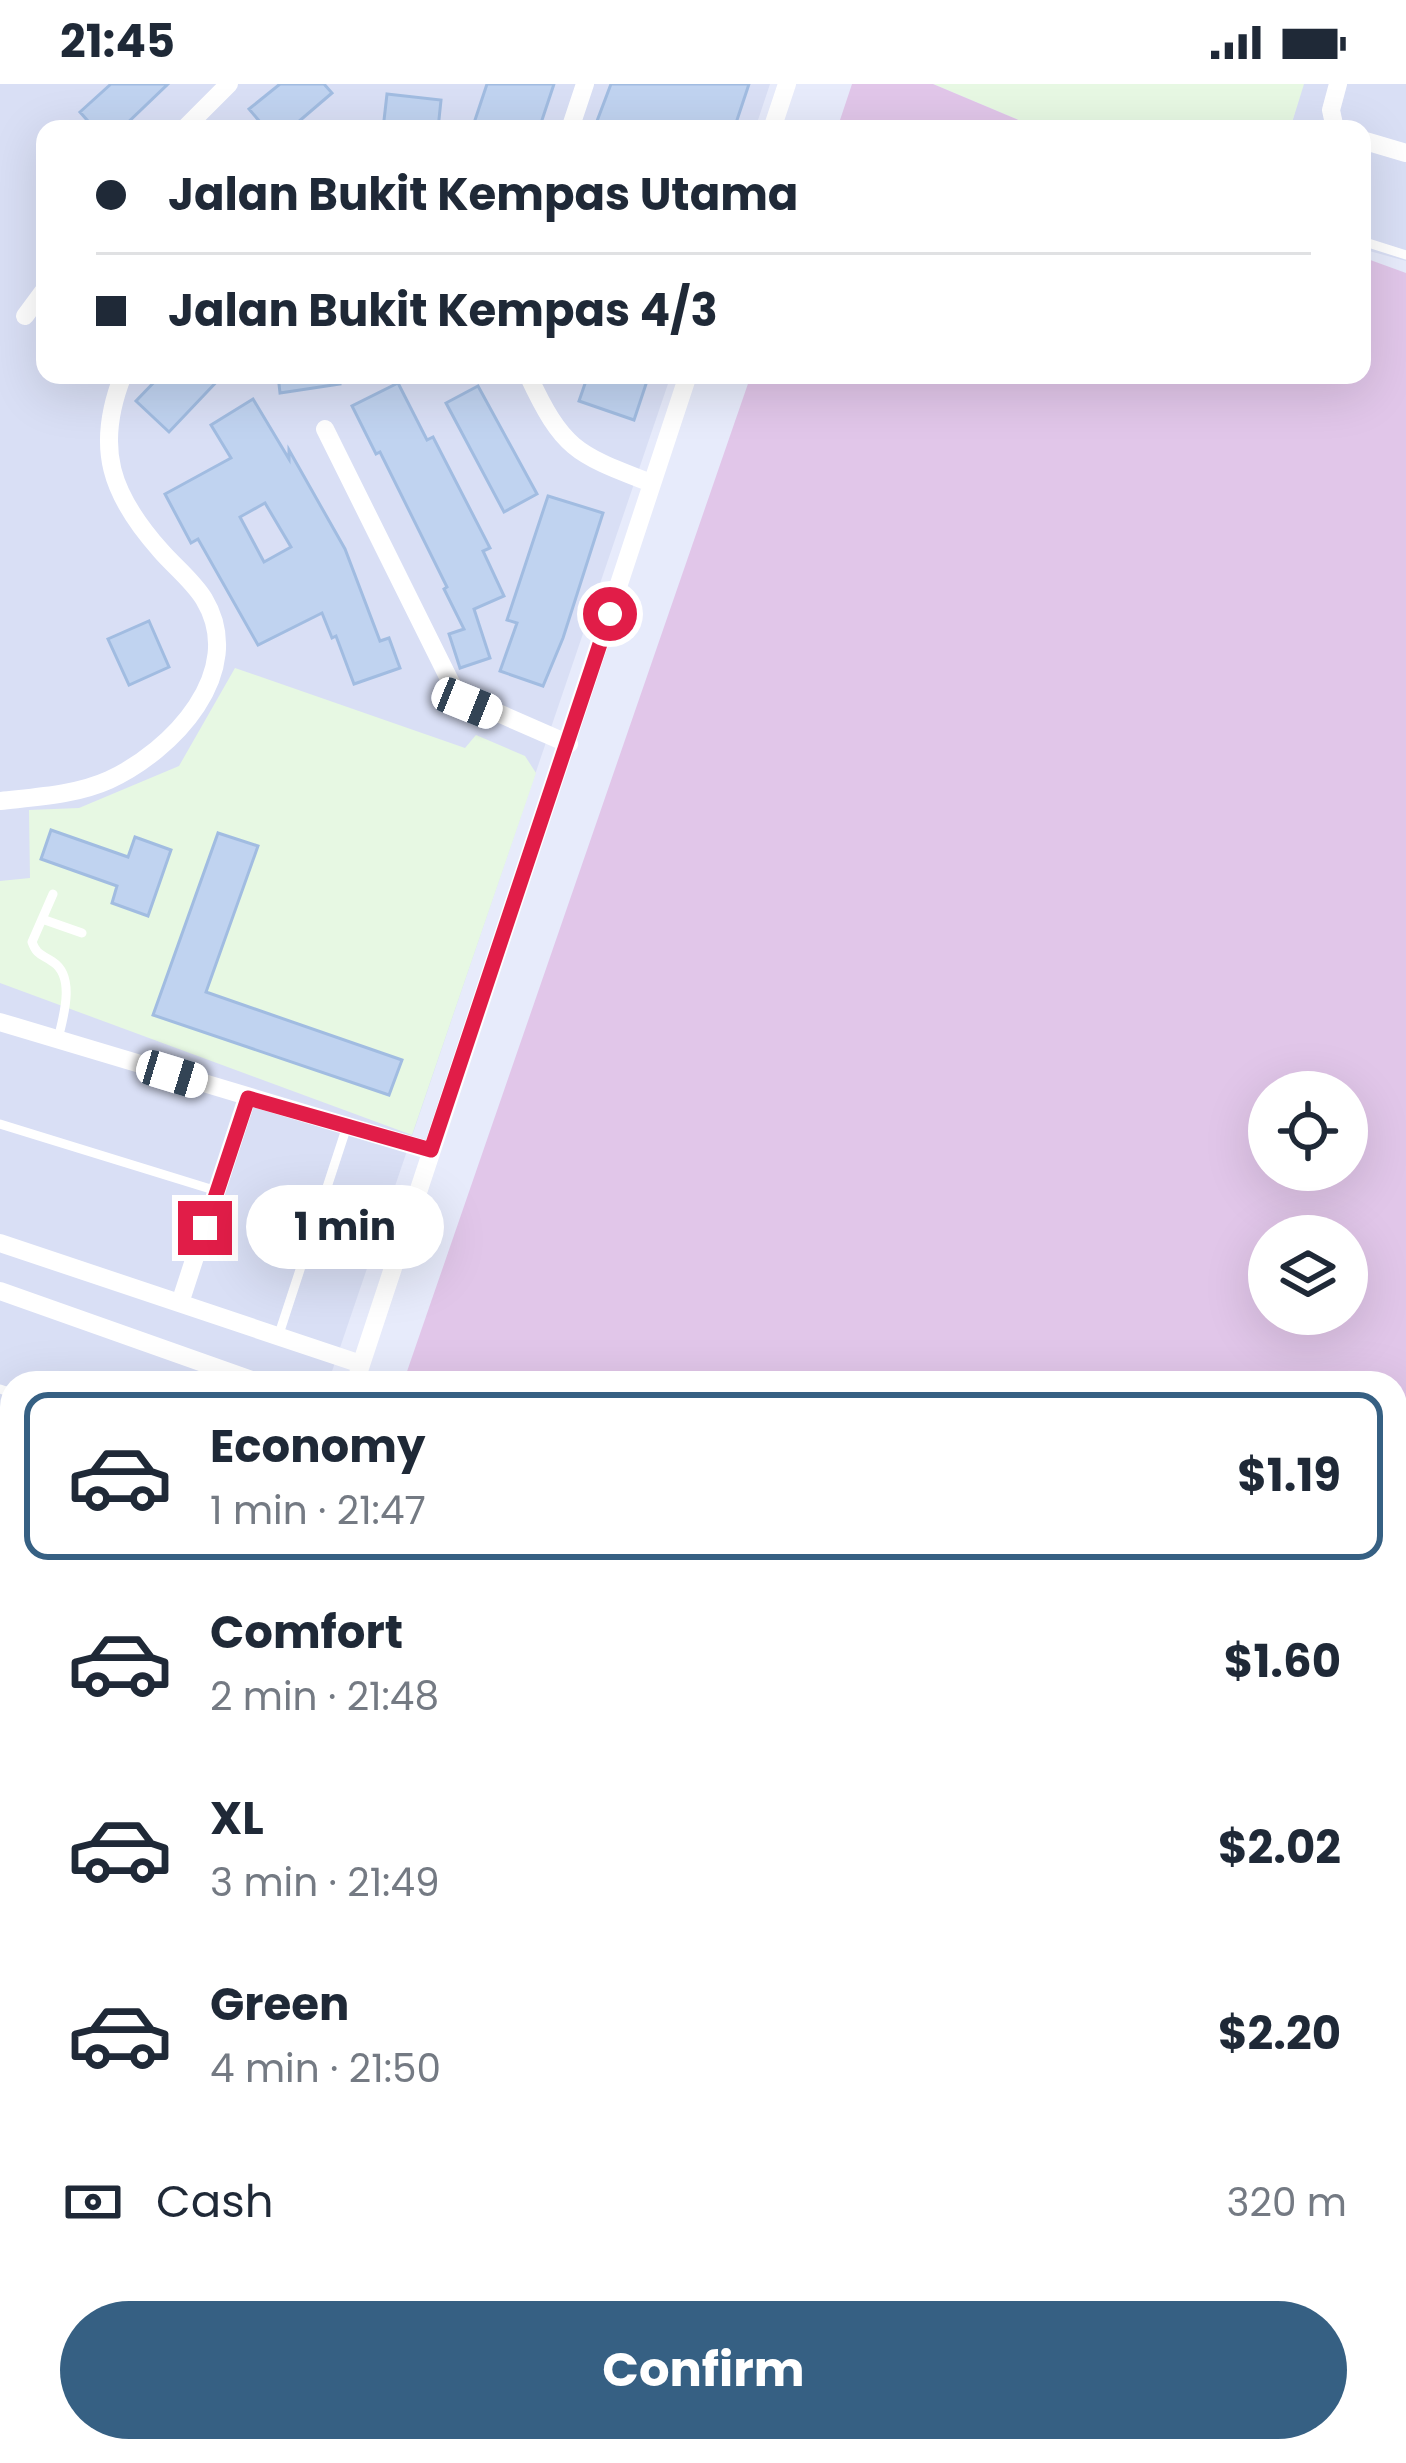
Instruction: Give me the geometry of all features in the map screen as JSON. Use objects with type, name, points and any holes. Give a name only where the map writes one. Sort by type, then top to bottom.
[{"type":"street","points":[[193,120],[229,84]]},
{"type":"street","points":[[573,120],[585,84]]},
{"type":"street","points":[[775,120],[787,84]]},
{"type":"street","points":[[1332,120],[1338,84]]},
{"type":"street","points":[[1371,143],[1406,153]]},
{"type":"street","points":[[25,316],[36,302]]},
{"type":"street","points":[[0,801],[71,792],[108,781],[152,753],[179,730],[208,689],[220,652],[204,599],[133,518],[112,479],[108,437],[119,384]]},
{"type":"street","points":[[533,384],[569,446],[651,483]]},
{"type":"street","points":[[359,1371],[685,384]]},
{"type":"street","points":[[325,429],[457,695],[568,744]]},
{"type":"street","points":[[0,1022],[431,1150]]},
{"type":"street","points":[[179,1304],[248,1098]]},
{"type":"street","points":[[0,1243],[278,1337],[352,1371]]},
{"type":"street","points":[[0,1291],[226,1371]]},
{"type":"lane","points":[[1371,245],[1406,255]]},
{"type":"lane","points":[[53,894],[33,947],[61,969],[67,1004],[58,1039]]},
{"type":"lane","points":[[42,919],[82,933]]},
{"type":"lane","points":[[0,1124],[217,1191]]},
{"type":"lane","points":[[278,1337],[347,1126]]},
{"type":"shaded area","points":[[0,84],[770,84],[758,120],[36,120],[36,384],[668,384],[332,1371],[0,1371]]},
{"type":"shaded area","points":[[852,84],[933,84],[1019,120],[840,120]]},
{"type":"shaded area","points":[[933,84],[1304,84],[1293,120],[1019,120]]},
{"type":"shaded area","points":[[1303,84],[1406,84],[1406,261],[1371,251],[1371,120],[1293,120]]},
{"type":"shaded area","points":[[1371,260],[1406,273],[1406,1371],[407,1371],[748,384],[1371,384]]},
{"type":"shaded area","points":[[235,668],[465,748],[476,735],[525,756],[536,773],[412,1135],[0,983],[0,881],[30,878],[29,810],[79,808],[179,766]]},
{"type":"building","points":[[111,84],[168,84],[130,120],[87,120],[80,112]]},
{"type":"building","points":[[280,84],[324,84],[332,93],[300,120],[258,120],[249,109]]},
{"type":"building","points":[[487,84],[554,84],[542,120],[475,120]]},
{"type":"building","points":[[611,84],[749,84],[737,120],[597,120]]},
{"type":"building","points":[[387,94],[441,100],[439,120],[384,120]]},
{"type":"building","points":[[152,384],[214,384],[169,432],[136,401]]},
{"type":"building","points":[[279,384],[340,384],[280,393]]},
{"type":"building","points":[[399,384],[427,440],[433,437],[490,548],[483,551],[504,596],[474,609],[490,658],[460,668],[449,634],[464,629],[447,587],[352,406]]},
{"type":"building","points":[[585,384],[646,384],[634,420],[579,401]]},
{"type":"building","points":[[478,386],[537,494],[504,512],[446,403]]},
{"type":"building","points":[[253,399],[289,459],[289,450],[345,549],[380,641],[389,638],[400,668],[354,684],[322,613],[258,645],[198,539],[191,543],[165,494],[231,458],[211,425]],"holes":[[[265,503],[291,547],[264,562],[240,517]]]},
{"type":"building","points":[[548,496],[603,513],[543,686],[500,671],[517,623],[507,620]]},
{"type":"building","points":[[149,621],[169,667],[129,685],[108,639]]},
{"type":"building","points":[[51,830],[128,857],[135,837],[171,850],[148,916],[112,903],[117,886],[41,859]]},
{"type":"building","points":[[218,833],[258,846],[206,992],[402,1060],[389,1095],[153,1015]]},
{"type":"route","points":[[205,1228],[248,1098],[431,1150],[610,614]]}]
